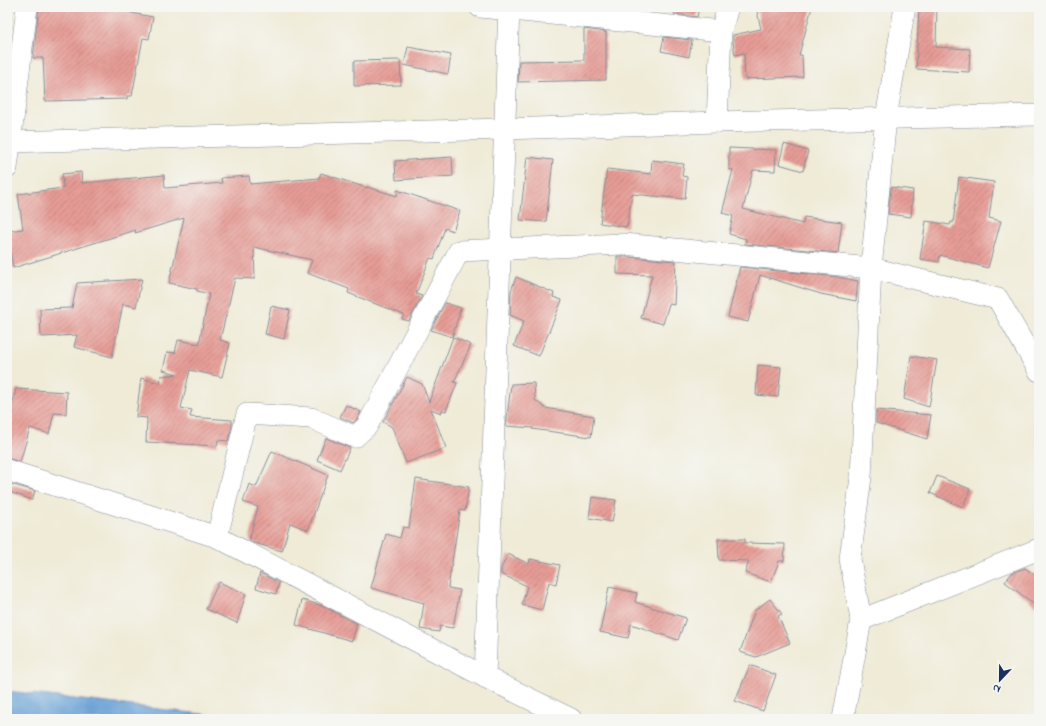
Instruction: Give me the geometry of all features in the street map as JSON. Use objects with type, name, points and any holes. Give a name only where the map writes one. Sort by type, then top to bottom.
[{"type":"street","points":[[7,168],[9,142],[27,7]]},
{"type":"street","points":[[480,7],[508,8],[721,31]]},
{"type":"street","points":[[717,122],[721,31],[728,7]]},
{"type":"street","points":[[843,719],[861,620],[850,559],[861,477],[871,268],[886,118],[905,7]]},
{"type":"street","points":[[485,677],[508,8]]},
{"type":"street","points":[[9,142],[717,122],[1039,115]]},
{"type":"street","points":[[217,537],[247,414],[311,418],[355,437],[368,426],[459,251],[623,244],[871,268],[998,299],[1039,371]]},
{"type":"street","points":[[7,470],[217,537],[485,677],[571,719]]},
{"type":"street","points":[[861,620],[1039,549]]},
{"type":"water","points":[[7,691],[243,719],[7,719]]},
{"type":"building","points":[[39,7],[99,7],[153,17],[149,39],[143,38],[132,96],[127,96],[127,99],[45,101],[43,58],[33,58]]},
{"type":"building","points":[[675,7],[699,7],[697,17],[674,14]]},
{"type":"building","points":[[756,7],[812,7],[799,55],[802,55],[803,77],[745,79],[744,53],[735,55],[733,35],[761,29]]},
{"type":"building","points":[[919,7],[937,7],[936,47],[970,49],[969,72],[916,69]]},
{"type":"building","points":[[584,29],[606,32],[606,80],[518,82],[519,61],[584,60]]},
{"type":"building","points":[[664,37],[692,40],[689,57],[661,51]]},
{"type":"building","points":[[408,47],[451,55],[448,74],[404,65]]},
{"type":"building","points":[[400,60],[401,85],[354,86],[354,61]]},
{"type":"building","points":[[784,144],[808,151],[803,171],[779,164]]},
{"type":"building","points":[[729,148],[776,150],[775,171],[753,170],[743,209],[803,224],[804,217],[842,222],[838,253],[745,244],[746,239],[729,234],[733,216],[722,213],[733,170],[729,169]]},
{"type":"building","points":[[452,157],[453,176],[396,180],[395,161]]},
{"type":"building","points":[[527,157],[553,160],[546,222],[520,220]]},
{"type":"building","points":[[652,160],[684,164],[682,176],[687,177],[685,199],[632,194],[627,227],[600,223],[607,169],[651,174]]},
{"type":"building","points":[[81,172],[82,183],[164,175],[165,188],[222,183],[221,178],[249,176],[250,184],[319,178],[321,173],[397,196],[397,190],[460,211],[453,231],[445,228],[434,259],[430,258],[416,294],[422,296],[409,321],[402,319],[404,315],[348,293],[349,289],[307,273],[312,260],[254,247],[255,279],[235,278],[220,340],[230,343],[222,377],[190,370],[181,408],[192,410],[190,417],[232,420],[228,441],[218,440],[217,446],[146,442],[147,418],[136,417],[141,378],[160,383],[161,376],[177,374],[163,370],[167,352],[175,353],[178,340],[199,344],[209,294],[197,291],[197,289],[169,283],[184,218],[135,233],[136,230],[13,268],[7,231],[23,229],[18,194],[63,188],[62,174]]},
{"type":"building","points":[[959,177],[994,182],[989,218],[1001,221],[988,268],[940,255],[939,262],[920,259],[926,221],[950,225],[951,222],[953,223]]},
{"type":"building","points":[[891,187],[913,190],[911,217],[888,214]]},
{"type":"building","points":[[617,256],[676,261],[674,305],[669,304],[663,324],[641,318],[652,275],[617,274]]},
{"type":"building","points":[[740,267],[838,277],[858,281],[856,301],[821,294],[760,275],[748,322],[728,317]]},
{"type":"building","points":[[516,277],[554,293],[553,297],[562,300],[539,356],[514,346],[524,321],[510,315],[511,291]]},
{"type":"building","points":[[142,279],[136,307],[123,304],[112,357],[74,347],[77,335],[41,337],[40,309],[72,308],[77,283]]},
{"type":"building","points":[[445,303],[461,308],[452,337],[431,330]]},
{"type":"building","points":[[271,306],[290,310],[284,339],[265,334]]},
{"type":"building","points":[[453,337],[471,345],[454,382],[457,383],[446,411],[442,410],[441,413],[431,409],[446,448],[406,463],[392,427],[383,422],[407,377],[422,384],[429,402]]},
{"type":"building","points":[[911,356],[937,360],[929,407],[904,399]]},
{"type":"building","points":[[758,365],[781,367],[778,397],[756,395]]},
{"type":"building","points":[[534,383],[535,400],[545,408],[594,416],[591,437],[532,429],[533,428],[506,426],[511,384]]},
{"type":"building","points":[[16,389],[67,392],[66,414],[54,413],[49,434],[30,428],[20,462],[7,458],[7,425]]},
{"type":"building","points":[[346,405],[361,412],[353,423],[340,417]]},
{"type":"building","points":[[876,410],[931,415],[927,439],[876,423]]},
{"type":"building","points":[[326,438],[350,448],[340,470],[317,460]]},
{"type":"building","points":[[272,451],[328,475],[308,530],[290,523],[282,551],[254,543],[249,540],[258,507],[243,502],[249,484],[256,487]]},
{"type":"building","points":[[937,476],[970,489],[963,507],[930,493]]},
{"type":"building","points":[[416,479],[469,487],[465,511],[460,510],[448,588],[460,590],[453,628],[440,626],[439,632],[420,629],[424,603],[371,588],[386,534],[400,538],[403,527],[409,528]]},
{"type":"building","points":[[7,483],[35,491],[32,500],[7,491]]},
{"type":"building","points":[[592,497],[616,500],[612,522],[589,518]]},
{"type":"building","points":[[718,539],[745,539],[745,543],[785,544],[784,561],[779,561],[771,582],[745,573],[749,561],[719,560]]},
{"type":"building","points":[[508,554],[529,564],[530,559],[560,565],[556,584],[549,582],[542,610],[522,605],[527,586],[501,574],[501,569]]},
{"type":"building","points":[[1025,568],[1039,578],[1039,608],[1005,582],[1012,573]]},
{"type":"building","points":[[260,573],[279,583],[276,594],[256,588]]},
{"type":"building","points":[[219,582],[246,594],[237,623],[206,609]]},
{"type":"building","points":[[609,587],[637,593],[635,602],[686,618],[678,640],[631,624],[628,638],[600,632]]},
{"type":"building","points":[[770,599],[782,614],[778,616],[790,643],[756,657],[740,652],[755,610]]},
{"type":"building","points":[[302,600],[323,606],[357,624],[352,641],[296,625]]},
{"type":"building","points":[[750,665],[776,675],[763,711],[735,701]]}]
